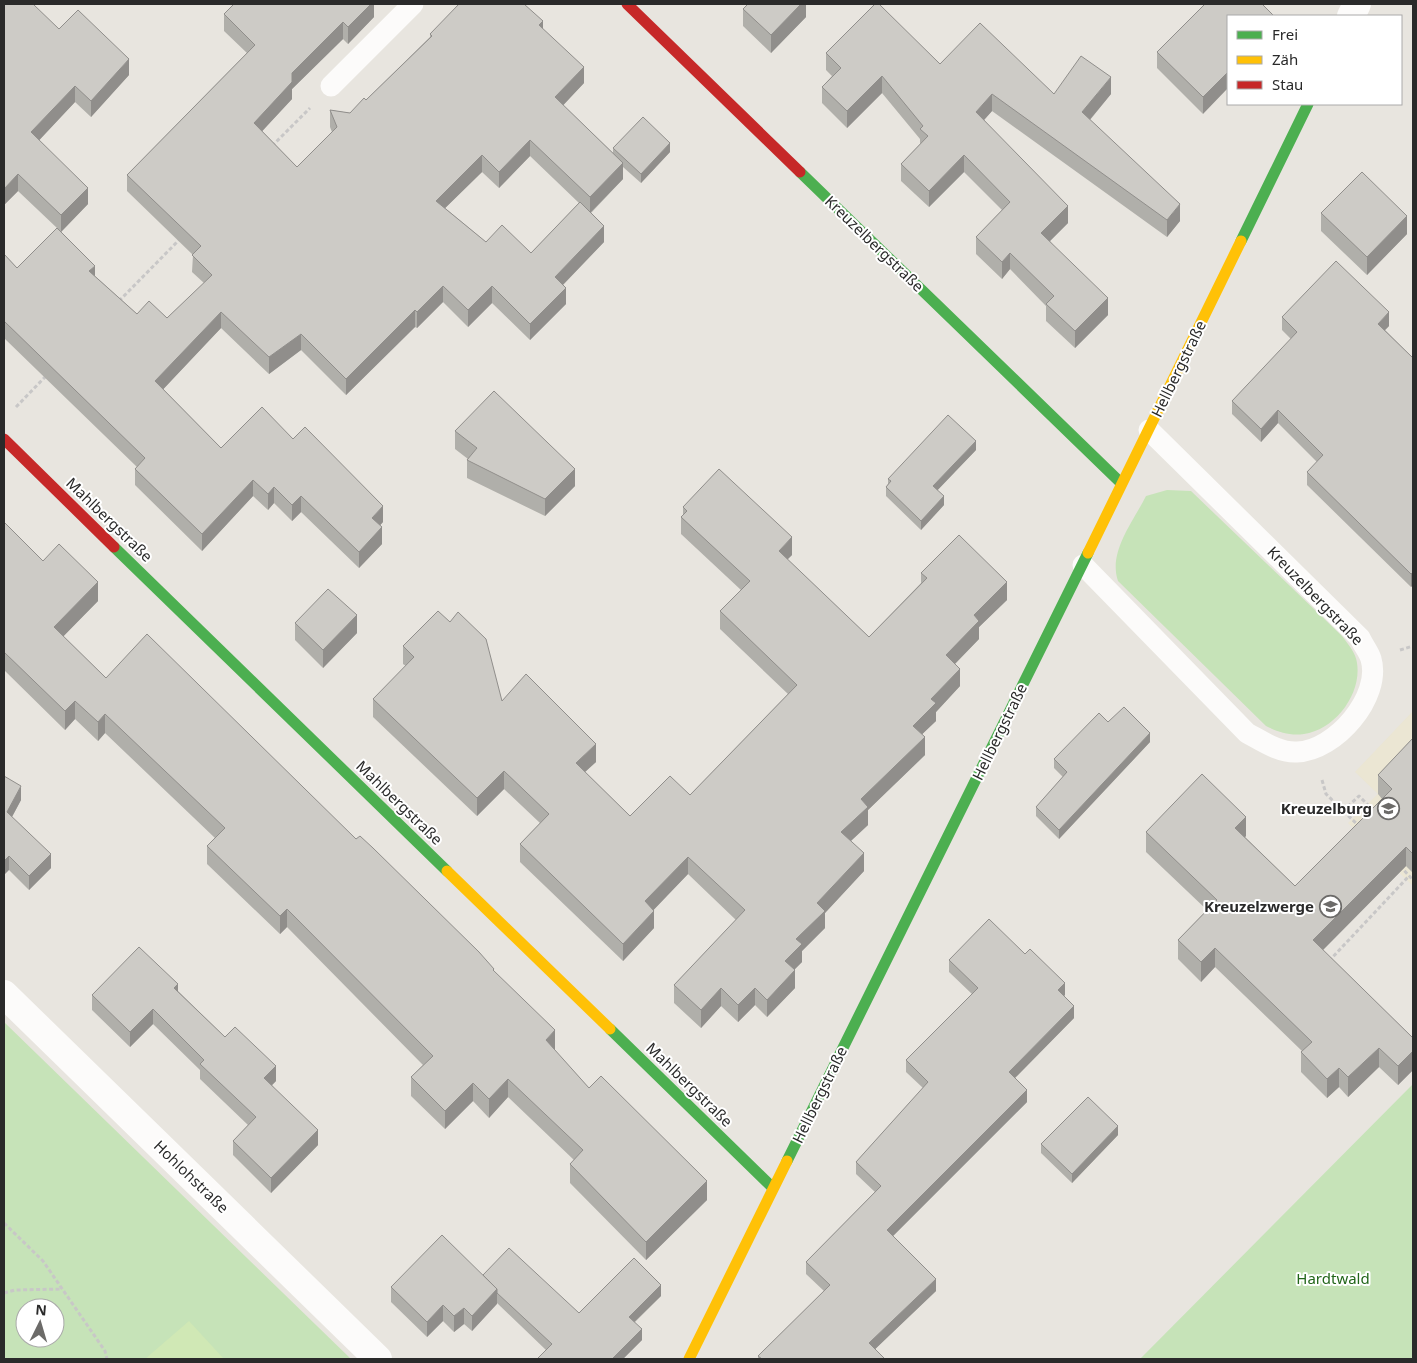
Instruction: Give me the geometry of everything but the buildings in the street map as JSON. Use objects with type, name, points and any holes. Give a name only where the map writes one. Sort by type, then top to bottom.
[{"type":"street","name":"Kreuzelbergstraße","points":[[627,4],[1121,483]]},
{"type":"street","name":"Hellbergstraße","points":[[689,1359],[1083,565],[1121,483],[1149,430],[1308,105]]},
{"type":"street","name":"Mahlbergstraße","points":[[4,439],[773,1188]]},
{"type":"street","name":"Hohlohstraße","points":[[4,994],[378,1359]]},
{"type":"lane","points":[[331,86],[413,4]]},
{"type":"lane","name":"Kreuzelbergstraße","points":[[1083,565],[1247,733],[1271,746],[1297,752],[1320,747],[1346,728],[1362,706],[1370,684],[1371,660],[1360,638],[1149,430]]},
{"type":"path","points":[[266,152],[331,86]]},
{"type":"path","points":[[114,306],[183,236]]},
{"type":"path","points":[[13,410],[52,369]]},
{"type":"path","points":[[1312,749],[1326,794],[1365,832]]},
{"type":"path","points":[[1343,811],[1359,796],[1382,819]]},
{"type":"path","points":[[1397,864],[1413,880]]},
{"type":"path","points":[[1322,968],[1409,876]]},
{"type":"path","points":[[4,1223],[44,1261],[106,1351],[107,1359]]},
{"type":"path","points":[[4,1292],[62,1288]]},
{"type":"shaded area","name":"Kreuzelburg","points":[[1413,711],[1413,886],[1348,823],[1378,794],[1355,772]]},
{"type":"green space","points":[[1167,490],[1191,491],[1342,636],[1351,649],[1357,663],[1355,687],[1344,709],[1326,726],[1304,734],[1294,734],[1284,733],[1266,726],[1118,581],[1116,559],[1123,537],[1146,496]]},
{"type":"green space","points":[[4,1022],[351,1359],[4,1359]]},
{"type":"green space","name":"Hardtwald","points":[[1413,1084],[1413,1359],[1140,1359]]},
{"type":"green space","points":[[189,1321],[224,1359],[145,1359]]},
{"type":"traffic: fast","points":[[1241,241],[1308,105]]},
{"type":"traffic: fast","points":[[800,172],[1121,483]]},
{"type":"traffic: fast","points":[[114,547],[447,871]]},
{"type":"traffic: fast","points":[[787,1161],[1088,553]]},
{"type":"traffic: fast","points":[[610,1029],[773,1188]]},
{"type":"traffic: slow","points":[[1088,553],[1241,241]]},
{"type":"traffic: slow","points":[[447,871],[610,1029]]},
{"type":"traffic: slow","points":[[689,1359],[787,1161]]},
{"type":"traffic: jam","points":[[627,4],[800,172]]},
{"type":"traffic: jam","points":[[4,439],[114,547]]},
{"type":"place","name":"Kreuzelburg","points":[[1388,809]]},
{"type":"place","name":"Kreuzelzwerge","points":[[1330,907]]}]
